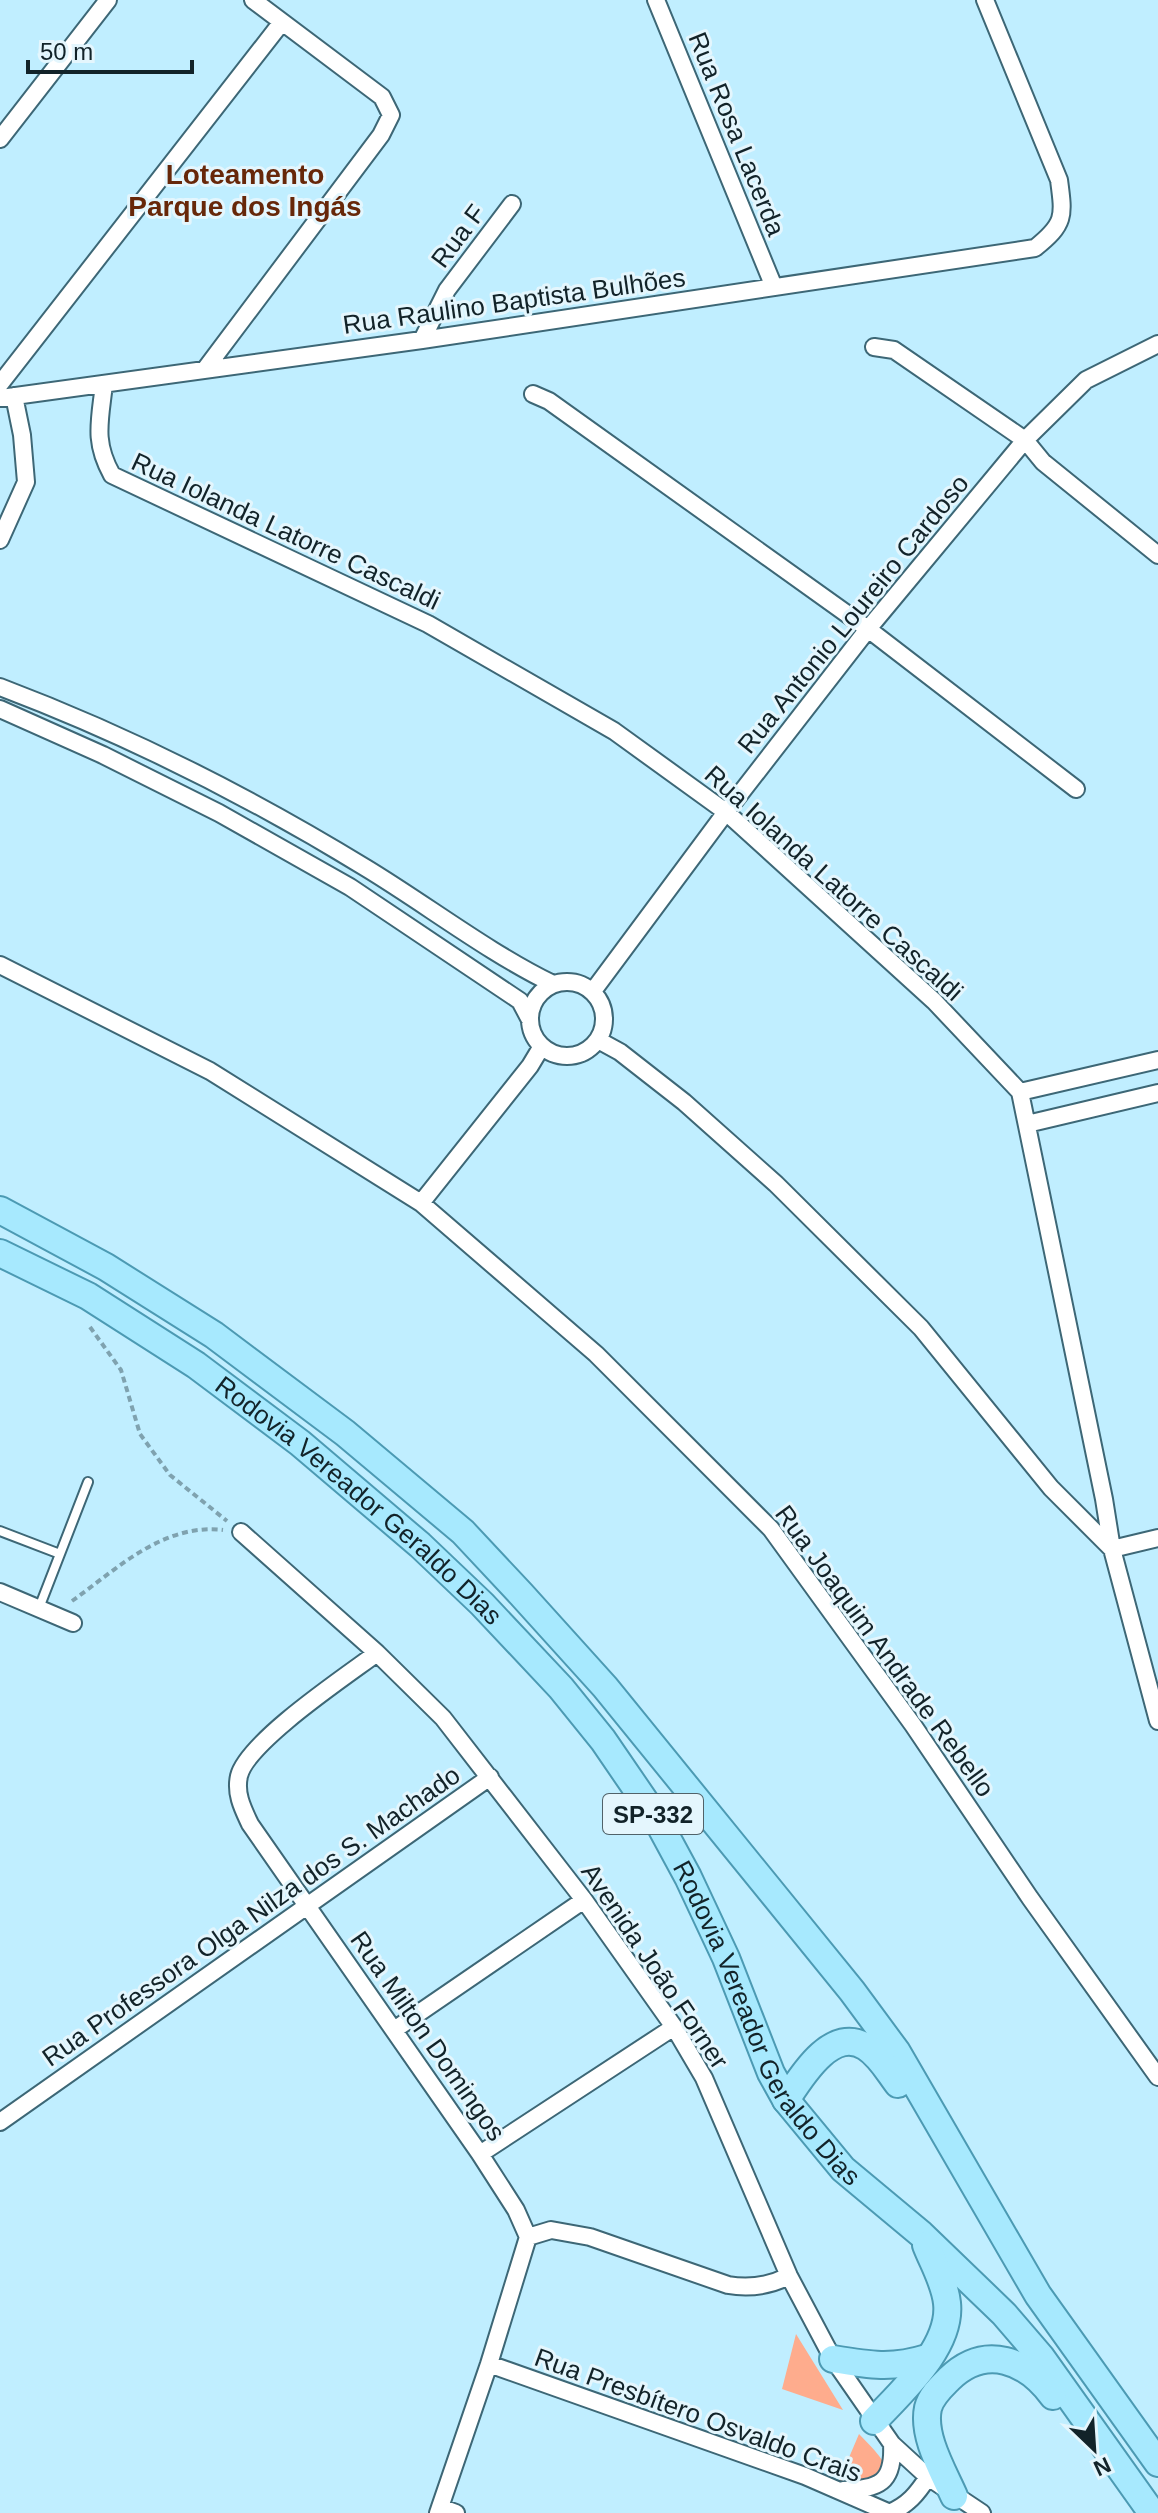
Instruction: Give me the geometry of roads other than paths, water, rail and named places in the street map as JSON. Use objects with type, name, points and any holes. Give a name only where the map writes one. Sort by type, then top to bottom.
[{"type":"main road","name":"Rodovia Vereador Geraldo Dias","points":[[0,1210],[106,1267],[214,1335],[345,1433],[463,1532],[605,1687],[852,1991],[897,2052],[1038,2295],[1158,2463]]},
{"type":"main road","name":"Rodovia Vereador Geraldo Dias","points":[[0,1253],[88,1296],[196,1365],[300,1443],[420,1545],[482,1604],[561,1688],[629,1776],[662,1828],[726,1958],[771,2073],[786,2100],[843,2169],[921,2234],[1004,2314],[1041,2357],[1152,2513]]},
{"type":"main road","points":[[786,2100],[816,2059],[833,2047],[848,2042],[863,2045],[880,2059],[913,2102],[933,2116]]},
{"type":"main road","points":[[874,2421],[910,2382],[944,2332],[948,2316],[947,2299],[921,2234]]},
{"type":"main road","points":[[833,2359],[887,2366],[927,2358]]},
{"type":"main road","points":[[954,2496],[928,2429],[928,2407],[937,2391],[957,2372],[981,2360],[1003,2359],[1025,2367],[1042,2382],[1068,2417],[1094,2431]]},
{"type":"street","points":[[0,139],[108,0]]},
{"type":"street","points":[[206,368],[381,135],[391,115],[382,97],[253,0]]},
{"type":"street","name":"Rua Rosa Lacerda","points":[[656,0],[774,287]]},
{"type":"street","name":"Rua Raulino Baptista Bulhões","points":[[7,397],[422,340],[1035,248],[1055,231],[1063,208],[1059,180],[985,0]]},
{"type":"street","points":[[0,384],[282,22]]},
{"type":"street","name":"Rua F","points":[[422,340],[447,290],[512,204]]},
{"type":"street","name":"Rua Antonio Loureiro Cardoso","points":[[593,991],[868,629],[1025,440],[1086,380],[1158,344]]},
{"type":"street","points":[[874,347],[894,350],[1025,440],[1043,462],[1158,555]]},
{"type":"street","name":"Rua Iolanda Latorre Cascaldi","points":[[104,384],[99,443],[101,455],[112,475],[428,624],[614,731],[726,812],[934,1001],[1020,1092]]},
{"type":"street","points":[[533,394],[549,401],[868,629],[1076,789]]},
{"type":"street","points":[[0,540],[26,482],[22,435],[7,397]]},
{"type":"street","points":[[0,687],[114,734],[235,792],[365,867],[553,984]]},
{"type":"street","points":[[0,709],[103,755],[219,813],[350,887],[520,1001],[542,1046],[560,1056],[571,1056],[591,1048],[603,1030],[604,1009],[593,991],[574,982],[553,984],[536,998],[529,1018]]},
{"type":"street","name":"Rua Joaquim Andrade Rebello","points":[[0,965],[210,1071],[421,1203],[596,1354],[771,1529],[913,1725],[1030,1898],[1158,2077]]},
{"type":"street","points":[[598,1040],[620,1052],[684,1102],[776,1184],[921,1328],[1051,1488],[1112,1549]]},
{"type":"street","points":[[421,1203],[530,1066],[542,1046]]},
{"type":"street","points":[[1158,1060],[1020,1092],[1112,1549],[1158,1721]]},
{"type":"street","points":[[1027,1124],[1158,1093]]},
{"type":"street","name":"Avenida João Forner","points":[[241,1532],[377,1653],[443,1718],[584,1900],[674,2027],[704,2078],[789,2276],[833,2359],[892,2444],[928,2477],[982,2513]]},
{"type":"street","points":[[1112,1549],[1158,1538]]},
{"type":"street","points":[[0,1592],[73,1623]]},
{"type":"street","name":"Rua Milton Domingos","points":[[377,1653],[285,1723],[254,1751],[239,1775],[239,1801],[250,1824],[480,2154],[516,2210],[528,2237]]},
{"type":"street","name":"Rua Professora Olga Nilza dos S. Machado","points":[[0,2122],[490,1777]]},
{"type":"street","points":[[394,2030],[584,1900]]},
{"type":"street","points":[[480,2154],[674,2027]]},
{"type":"street","points":[[445,2511],[528,2237],[551,2230],[590,2237],[697,2276],[746,2288],[775,2283],[789,2276]]},
{"type":"street","name":"Rua Presbítero Osvaldo Crais","points":[[489,2364],[805,2476],[890,2513],[904,2507],[928,2477]]},
{"type":"street","points":[[835,2490],[865,2490],[881,2483],[890,2474],[892,2444]]},
{"type":"lane","points":[[46,1612],[60,1554],[88,1482]]},
{"type":"lane","points":[[0,1531],[60,1554]]},
{"type":"district","name":"Loteamento Parque dos Ingás","points":[[245,190]]}]
